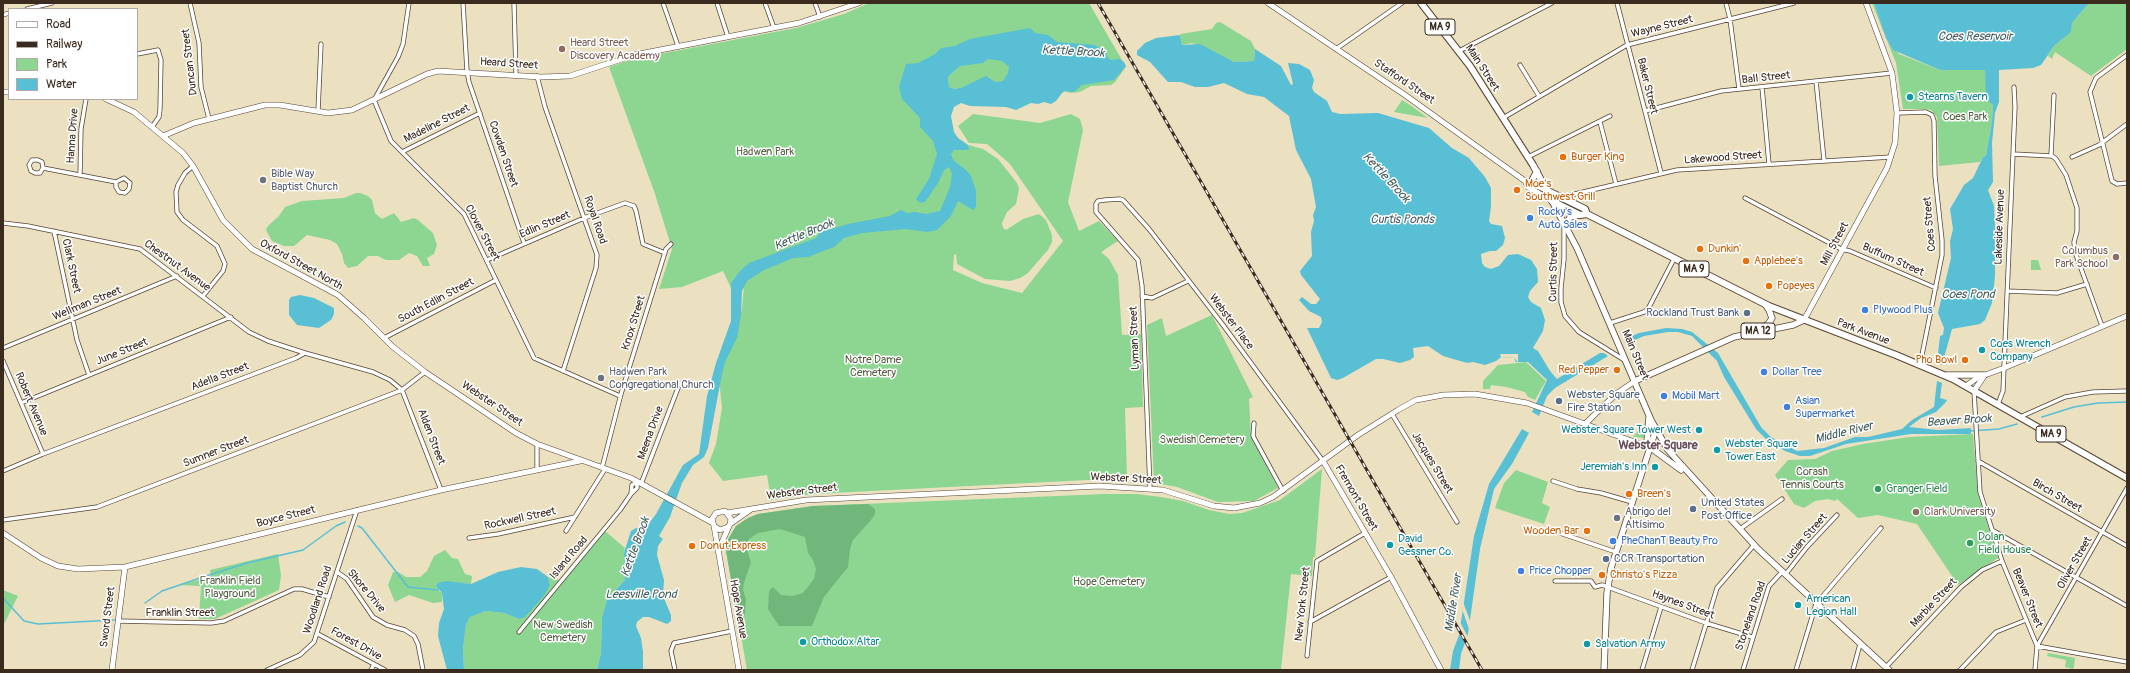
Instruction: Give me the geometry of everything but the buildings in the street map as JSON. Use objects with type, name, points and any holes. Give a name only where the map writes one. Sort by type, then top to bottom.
[{"type":"highway","name":"Main Street","points":[[1421,3],[1459,51],[1537,171],[1552,201]]},
{"type":"highway","name":"Park Avenue","points":[[1546,190],[1585,209],[1584,214]]},
{"type":"highway","name":"Park Avenue","points":[[1552,201],[1584,214],[1765,304],[1920,365],[1966,386],[2127,478]]},
{"type":"main road","points":[[1528,182],[1537,171]]},
{"type":"main road","name":"Main Street","points":[[1552,201],[1565,225],[1610,323],[1648,413],[1668,450],[1754,545],[1888,669]]},
{"type":"main road","points":[[1565,225],[1570,217],[1584,214]]},
{"type":"main road","points":[[1757,331],[1769,323],[1772,318],[1765,304]]},
{"type":"main road","name":"MA 12","points":[[1635,381],[1713,345],[1734,337],[1757,331],[1793,325],[1804,320]]},
{"type":"main road","points":[[1943,375],[1984,375]]},
{"type":"main road","points":[[1648,413],[1650,428],[1647,442],[1651,448]]},
{"type":"main road","points":[[1604,670],[1608,588],[1616,552],[1656,429]]},
{"type":"main road","name":"Webster Street","points":[[1651,448],[1668,450]]},
{"type":"main road","name":"Webster Street","points":[[1651,448],[1691,477]]},
{"type":"street","points":[[31,8],[52,3]]},
{"type":"street","name":"Duncan Street","points":[[190,3],[199,43],[200,87],[210,119]]},
{"type":"street","points":[[374,100],[398,57],[403,44],[409,3]]},
{"type":"street","name":"Cowden Street","points":[[464,3],[467,71],[524,243]]},
{"type":"street","points":[[514,3],[516,75]]},
{"type":"street","points":[[663,3],[678,46]]},
{"type":"street","points":[[717,3],[728,37]]},
{"type":"street","points":[[765,3],[774,28]]},
{"type":"street","points":[[815,3],[820,17]]},
{"type":"street","name":"Heard Street","points":[[163,136],[210,119],[265,105],[280,105],[318,111],[341,112],[352,110],[432,72],[451,70],[537,76],[578,74],[634,55],[774,28],[820,17],[859,3]]},
{"type":"street","name":"Stafford Street","points":[[1268,3],[1435,116],[1528,182],[1546,190]]},
{"type":"street","points":[[1336,49],[1402,3]]},
{"type":"street","points":[[1459,51],[1552,3]]},
{"type":"street","name":"Baker Street","points":[[1617,3],[1660,173]]},
{"type":"street","points":[[1726,3],[1730,19],[1739,89]]},
{"type":"street","name":"Wayne Street","points":[[1503,118],[1628,45],[1794,3]]},
{"type":"street","name":"Mill Street","points":[[1804,320],[1843,250],[1891,157],[1898,130],[1892,73],[1866,3]]},
{"type":"street","points":[[318,111],[321,44]]},
{"type":"street","points":[[138,54],[158,50],[162,60],[159,117],[152,127]]},
{"type":"street","points":[[2127,55],[2096,78],[2090,92],[2112,181],[2117,184],[2127,183]]},
{"type":"street","points":[[1520,65],[1539,96]]},
{"type":"street","name":"Ball Street","points":[[1645,111],[1721,91],[1892,73]]},
{"type":"street","name":"Royal Road","points":[[537,76],[545,107],[597,255],[596,268],[563,371]]},
{"type":"street","points":[[1816,81],[1824,160]]},
{"type":"street","points":[[1762,87],[1769,164]]},
{"type":"street","name":"Lakeside Avenue","points":[[1998,404],[2004,391],[2013,154],[2014,87]]},
{"type":"street","points":[[2051,155],[2054,95]]},
{"type":"street","name":"Hanna Drive","points":[[80,175],[81,129],[86,100]]},
{"type":"street","name":"Oxford Street North","points":[[108,100],[126,107],[182,153],[193,166],[223,220],[242,241],[264,257],[338,295],[401,355],[427,373]]},
{"type":"street","name":"Clover Street","points":[[374,100],[391,141],[460,208],[487,260],[534,358],[620,396]]},
{"type":"street","name":"Coes Street","points":[[1897,113],[1926,112],[1932,115],[1934,121],[1935,176],[1942,240],[1936,288],[1920,365]]},
{"type":"street","name":"Madeline Street","points":[[402,152],[480,113]]},
{"type":"street","points":[[1528,157],[1610,116]]},
{"type":"street","points":[[1600,122],[1616,184]]},
{"type":"street","points":[[2072,157],[2102,142],[2127,124]]},
{"type":"street","points":[[2013,154],[2051,155],[2056,159],[2066,175],[2076,201],[2078,218],[2074,246],[2102,326]]},
{"type":"street","name":"Lakewood Street","points":[[1559,197],[1677,170],[1891,157]]},
{"type":"street","points":[[37,159],[42,162],[43,168],[40,173],[35,173],[31,171],[29,165],[31,161],[37,159]]},
{"type":"street","points":[[193,166],[185,173],[178,185],[176,192],[177,212],[183,220],[217,246],[225,264],[223,271],[203,296]]},
{"type":"street","points":[[43,168],[116,182],[121,178],[127,179],[130,184],[129,189],[125,193],[120,192],[116,188],[116,182]]},
{"type":"street","name":"Stafford Street","points":[[1528,182],[1528,187],[1552,201]]},
{"type":"street","name":"Buffum Street","points":[[1745,198],[1843,250],[1936,288]]},
{"type":"street","name":"Lyman Street","points":[[1119,199],[1100,201],[1095,208],[1099,217],[1138,260],[1142,296],[1150,489]]},
{"type":"street","name":"Webster Place","points":[[1119,199],[1127,203],[1149,229],[1324,461]]},
{"type":"street","name":"Edlin Street","points":[[487,260],[584,218],[626,203],[633,205],[636,211],[643,244],[665,253]]},
{"type":"street","name":"Chestnut Avenue","points":[[3,223],[54,231],[140,249],[256,336],[305,353]]},
{"type":"street","name":"Curtis Street","points":[[1565,225],[1561,288],[1561,302],[1565,316],[1579,332],[1626,362]]},
{"type":"street","name":"Clark Street","points":[[54,231],[80,349],[89,375]]},
{"type":"street","name":"Knox Street","points":[[566,531],[603,468],[620,396],[665,253],[671,244]]},
{"type":"street","points":[[1610,323],[1644,312],[1648,309],[1674,259]]},
{"type":"street","name":"Wellman Street","points":[[3,348],[177,276]]},
{"type":"street","name":"South Edlin Street","points":[[384,338],[496,280]]},
{"type":"street","points":[[1142,296],[1152,298],[1188,281]]},
{"type":"street","points":[[2007,291],[2057,293],[2087,284]]},
{"type":"street","points":[[1966,386],[1973,380],[1984,375],[2127,316]]},
{"type":"street","name":"June Street","points":[[21,402],[231,317]]},
{"type":"street","points":[[305,353],[373,372],[390,380],[402,390]]},
{"type":"street","name":"Adella Street","points":[[3,471],[43,454],[296,358],[305,353]]},
{"type":"street","name":"Robert Avenue","points":[[3,361],[43,454]]},
{"type":"street","name":"Webster Street","points":[[427,373],[516,432],[537,444],[639,483],[679,507],[699,515],[713,524]]},
{"type":"street","name":"Sumner Street","points":[[3,520],[97,507],[402,390],[427,373]]},
{"type":"street","points":[[1974,391],[1984,375]]},
{"type":"street","name":"MA 12","points":[[1586,423],[1616,394],[1635,381]]},
{"type":"street","name":"Meena Drive","points":[[639,483],[678,388]]},
{"type":"street","name":"Alden Street","points":[[402,390],[441,490]]},
{"type":"street","name":"Beaver Street","points":[[1974,391],[1980,492],[2002,561],[2037,646],[2035,670]]},
{"type":"street","points":[[2020,416],[2056,400],[2074,395],[2127,391]]},
{"type":"street","name":"Webster Street","points":[[727,512],[806,500],[1100,486],[1172,492],[1214,506],[1227,508],[1260,503],[1283,491],[1358,435],[1416,400],[1452,394],[1475,394],[1534,405],[1651,448]]},
{"type":"street","name":"Jacques Street","points":[[1392,414],[1457,522]]},
{"type":"street","points":[[1254,424],[1253,436],[1283,491]]},
{"type":"street","points":[[537,444],[537,470]]},
{"type":"street","name":"Boyce Street","points":[[3,533],[41,558],[58,566],[78,569],[125,567],[441,490],[581,461]]},
{"type":"street","name":"Fremont Street","points":[[1324,461],[1391,577],[1441,670]]},
{"type":"street","name":"Birch Street","points":[[1978,461],[2127,546]]},
{"type":"street","points":[[1553,481],[1577,489],[1601,493],[1632,502]]},
{"type":"street","name":"Island Road","points":[[519,632],[620,510],[631,494],[632,485],[639,483]]},
{"type":"street","name":"Oliver Street","points":[[2037,646],[2127,488]]},
{"type":"street","points":[[1740,529],[1782,499]]},
{"type":"street","points":[[718,551],[729,525],[730,516],[727,512],[720,511],[714,514],[713,524],[720,530],[729,525],[754,508]]},
{"type":"street","name":"Woodland Road","points":[[267,670],[304,652],[311,646],[318,634],[357,510]]},
{"type":"street","name":"Webster Street","points":[[699,515],[714,514]]},
{"type":"street","name":"Lucian Street","points":[[1784,574],[1807,547],[1838,515]]},
{"type":"street","name":"Rockwell Street","points":[[469,538],[498,534],[575,517]]},
{"type":"street","name":"Hope Avenue","points":[[713,524],[739,670]]},
{"type":"street","points":[[1796,670],[1816,604],[1881,528]]},
{"type":"street","points":[[1548,529],[1616,552]]},
{"type":"street","points":[[1992,530],[2127,606]]},
{"type":"street","name":"New York Street","points":[[1307,656],[1317,561],[1365,532]]},
{"type":"street","points":[[1692,670],[1717,588],[1754,545]]},
{"type":"street","name":"Marble Street","points":[[1888,669],[1961,587],[1982,570],[2002,561]]},
{"type":"street","name":"Sword Street","points":[[112,670],[125,567]]},
{"type":"street","name":"Shore Drive","points":[[337,572],[347,580],[373,617],[387,625],[405,630],[414,636],[418,644],[423,670]]},
{"type":"street","name":"Stoneland Road","points":[[1743,670],[1769,586],[1784,574]]},
{"type":"street","points":[[1310,622],[1391,577]]},
{"type":"street","name":"Haynes Street","points":[[1555,581],[1591,581],[1595,587],[1602,585],[1706,624],[1752,637]]},
{"type":"street","name":"Franklin Street","points":[[118,621],[208,624],[224,620],[294,589],[302,589],[329,597]]},
{"type":"street","points":[[1642,670],[1661,607]]},
{"type":"street","points":[[1960,670],[1996,632],[2026,620]]},
{"type":"street","points":[[675,670],[671,651],[674,643],[732,631]]},
{"type":"street","name":"Forest Drive","points":[[318,634],[385,670]]},
{"type":"street","points":[[1853,670],[1860,644]]},
{"type":"street","points":[[2037,646],[2127,662]]},
{"type":"street","points":[[371,670],[374,664]]},
{"type":"green space","points":[[869,3],[1089,3],[1126,67],[1111,85],[1091,86],[1080,92],[1070,93],[995,82],[991,81],[988,77],[955,89],[949,87],[948,77],[960,66],[948,68],[947,101],[952,133],[965,144],[983,149],[998,159],[1017,183],[1019,189],[1016,204],[1007,212],[1002,223],[1003,228],[1006,230],[1023,219],[1039,214],[1046,220],[1052,235],[1052,242],[1048,250],[1027,274],[1020,278],[1010,281],[985,279],[957,264],[956,254],[954,255],[953,270],[982,283],[1022,293],[1063,241],[1010,164],[987,144],[969,143],[958,126],[973,114],[1040,123],[1071,114],[1080,119],[1083,130],[1068,202],[1079,231],[1099,221],[1118,241],[1101,252],[1109,259],[1118,275],[1122,335],[1141,334],[1143,407],[1125,408],[1127,478],[813,494],[771,500],[767,475],[723,481],[709,463],[716,444],[722,408],[719,379],[742,309],[744,285],[731,288],[723,271],[682,287],[659,289],[672,249],[655,194],[609,67],[633,59],[796,28],[844,14]]},
{"type":"green space","name":"Coes Park","points":[[1872,3],[1874,3],[1888,42],[1899,54],[1940,70],[1986,70],[1986,94],[1993,105],[1992,121],[1986,156],[1983,157],[1980,162],[1939,166],[1937,117],[1931,110],[1903,109],[1896,63]]},
{"type":"green space","points":[[2089,3],[2127,3],[2127,49],[2091,76],[2055,52],[2052,59],[2048,56],[2055,45],[2070,32],[2072,23]]},
{"type":"green space","points":[[1220,22],[1251,41],[1255,49],[1254,61],[1234,62],[1192,43],[1182,45],[1180,34],[1212,29],[1216,23]]},
{"type":"green space","points":[[1402,100],[1410,105],[1428,118],[1394,112]]},
{"type":"green space","points":[[356,193],[368,196],[372,200],[375,213],[382,219],[394,213],[401,222],[414,218],[433,233],[437,245],[434,254],[427,258],[430,266],[423,266],[417,256],[409,253],[399,260],[386,260],[378,256],[368,256],[357,266],[348,268],[344,263],[342,254],[337,244],[330,240],[307,235],[294,246],[284,246],[272,241],[267,232],[266,229],[279,216],[285,207],[302,201],[344,198]]},
{"type":"green space","points":[[2031,260],[2038,260],[2041,270],[2031,270]]},
{"type":"green space","name":"Swedish Cemetery","points":[[1212,315],[1253,397],[1249,399],[1251,436],[1278,488],[1254,501],[1218,502],[1177,487],[1154,483],[1147,325],[1162,318],[1166,336]]},
{"type":"green space","points":[[1526,362],[1546,381],[1535,400],[1528,397],[1525,392],[1506,387],[1491,385],[1490,389],[1483,389],[1483,381],[1498,365]]},
{"type":"green space","points":[[1645,423],[1644,438],[1633,437]]},
{"type":"green space","name":"Clark University","points":[[1973,434],[1978,494],[1998,558],[1958,585],[1917,524],[1878,515],[1858,518],[1837,499],[1835,501],[1828,499],[1815,501],[1804,508],[1794,504],[1775,475],[1788,460],[1815,459],[1832,451],[1863,444],[1909,437]]},
{"type":"green space","name":"Hope Cemetery","points":[[1322,469],[1315,557],[1313,557],[1312,576],[1291,574],[1281,670],[747,670],[726,551],[727,541],[736,526],[748,518],[758,514],[813,506],[1105,494],[1136,494],[1161,497],[1183,501],[1209,510],[1229,514],[1242,513],[1280,500]]},
{"type":"green space","points":[[1516,470],[1548,482],[1542,503],[1550,507],[1544,524],[1495,508],[1504,483]]},
{"type":"green space","points":[[868,504],[875,509],[875,514],[853,540],[850,549],[848,567],[824,597],[812,626],[779,626],[768,609],[769,591],[773,587],[781,595],[793,596],[803,593],[814,579],[816,569],[813,560],[808,553],[805,537],[780,529],[758,533],[749,539],[746,547],[751,562],[743,590],[746,599],[745,613],[743,620],[739,624],[726,551],[727,541],[736,526],[748,518],[758,514],[813,506]]},
{"type":"green space","name":"New Swedish Cemetery","points":[[605,531],[625,548],[625,580],[607,599],[602,616],[601,653],[597,670],[464,670],[463,649],[466,623],[470,617],[486,611],[504,613],[519,619],[550,585],[548,577],[563,581]]},
{"type":"green space","points":[[445,550],[452,558],[458,559],[465,574],[472,576],[471,584],[448,582],[438,590],[442,593],[442,602],[433,603],[409,595],[395,602],[388,585],[393,572],[398,572],[406,577],[420,577],[427,571],[434,556]]},
{"type":"green space","name":"Franklin Field Playground","points":[[278,554],[281,575],[279,590],[215,619],[199,619],[201,586],[179,585],[211,577],[210,570]]},
{"type":"green space","points":[[3,590],[18,596],[3,626]]},
{"type":"green space","points":[[2048,653],[2075,658],[2073,669],[2065,667],[2066,660],[2047,656]]},
{"type":"water","points":[[1874,3],[2089,3],[2072,23],[2071,32],[2055,45],[2041,65],[2033,68],[1999,70],[1999,102],[1995,113],[1992,143],[1993,182],[1988,190],[1994,206],[1995,225],[1995,276],[1992,303],[1985,320],[1980,324],[1952,329],[1942,365],[1937,362],[1940,336],[1943,335],[1944,328],[1938,313],[1951,258],[1950,241],[1953,229],[1950,209],[1964,185],[1973,178],[1983,157],[1986,156],[1993,105],[1984,97],[1986,94],[1985,70],[1940,70],[1893,50],[1886,38]]},
{"type":"water","points":[[1030,28],[1035,33],[1048,35],[1057,42],[1094,45],[1103,50],[1110,60],[1119,59],[1124,62],[1126,66],[1114,80],[1082,85],[1074,92],[1065,91],[1056,101],[1051,104],[1044,102],[1038,104],[1031,103],[1016,110],[1006,107],[970,106],[961,103],[954,107],[951,116],[954,132],[958,138],[968,145],[969,150],[954,150],[951,154],[953,160],[971,176],[976,191],[976,207],[973,210],[958,201],[951,216],[937,230],[927,232],[906,229],[862,233],[844,238],[834,247],[808,257],[793,258],[764,270],[747,281],[742,291],[741,315],[737,338],[725,362],[708,448],[704,457],[693,465],[682,483],[670,517],[659,536],[663,539],[658,546],[657,555],[664,580],[663,596],[671,615],[671,621],[667,624],[649,617],[643,617],[637,622],[636,626],[641,638],[643,652],[643,670],[597,670],[601,653],[602,617],[607,599],[625,580],[624,553],[631,531],[636,528],[647,526],[656,514],[683,465],[699,454],[707,396],[716,363],[731,321],[731,283],[740,271],[749,263],[816,238],[821,232],[848,224],[890,216],[901,210],[907,213],[915,212],[926,214],[940,211],[950,187],[952,174],[949,167],[944,170],[938,183],[925,202],[920,203],[916,199],[929,179],[937,154],[933,141],[920,127],[920,118],[902,99],[899,87],[906,64],[918,63],[935,54],[941,48],[955,46],[970,39]],"holes":[[[988,59],[1002,61],[1009,67],[1008,73],[1003,81],[995,82],[986,76],[963,87],[955,89],[949,87],[948,77],[960,66],[983,63]]]},
{"type":"water","name":"Curtis Ponds","points":[[1180,35],[1182,45],[1200,44],[1234,62],[1254,61],[1255,49],[1281,66],[1291,85],[1293,84],[1288,63],[1299,64],[1310,70],[1314,80],[1312,88],[1314,92],[1327,101],[1332,112],[1340,114],[1378,113],[1429,128],[1452,148],[1469,158],[1485,177],[1491,188],[1489,221],[1491,224],[1502,226],[1505,238],[1503,245],[1496,251],[1481,254],[1482,263],[1485,267],[1491,269],[1499,266],[1508,255],[1518,254],[1531,260],[1537,269],[1538,282],[1530,291],[1528,297],[1531,302],[1541,308],[1545,320],[1543,331],[1533,348],[1538,351],[1550,371],[1557,379],[1600,353],[1604,353],[1608,356],[1555,388],[1547,396],[1539,416],[1532,412],[1547,380],[1528,362],[1516,362],[1514,358],[1501,357],[1496,361],[1485,365],[1473,362],[1467,363],[1443,356],[1428,346],[1413,348],[1414,357],[1410,360],[1400,363],[1376,359],[1343,378],[1337,380],[1331,378],[1307,328],[1319,328],[1322,322],[1321,317],[1309,311],[1299,300],[1302,297],[1311,304],[1316,304],[1320,299],[1301,275],[1300,271],[1312,256],[1311,232],[1314,221],[1313,215],[1316,207],[1311,179],[1296,150],[1289,116],[1264,97],[1247,94],[1224,83],[1208,87],[1195,87],[1181,82],[1168,82],[1150,62],[1137,55],[1137,51],[1145,43],[1156,38]]},
{"type":"water","points":[[300,295],[314,298],[334,308],[334,314],[331,320],[319,328],[297,325],[289,315],[289,300],[291,297]]},
{"type":"water","name":"Beaver Brook","points":[[1666,328],[1682,329],[1692,332],[1718,353],[1761,427],[1771,437],[1797,451],[1824,448],[1855,437],[1868,437],[1902,429],[1912,420],[1934,407],[1937,381],[1942,383],[1940,398],[1947,400],[1936,412],[1921,418],[1909,427],[1938,430],[1971,428],[1971,434],[1911,434],[1846,444],[1810,456],[1800,456],[1785,451],[1766,439],[1756,429],[1724,377],[1717,361],[1692,336],[1678,332],[1668,332],[1644,336],[1626,344],[1624,339],[1639,333]]},
{"type":"water","points":[[1522,429],[1529,433],[1512,464],[1494,489],[1480,549],[1468,634],[1461,654],[1459,670],[1450,670],[1453,651],[1459,635],[1474,536],[1489,484]]},
{"type":"water","points":[[521,567],[537,569],[548,577],[550,585],[544,596],[525,617],[519,619],[504,613],[486,611],[470,617],[466,624],[463,649],[464,670],[447,670],[438,636],[439,623],[444,609],[442,593],[436,586],[438,583],[446,581],[471,584],[498,572]]},
{"type":"pier","points":[[1500,354],[1518,354],[1518,362],[1514,358],[1501,357]]},
{"type":"pier","points":[[1462,599],[1472,626],[1470,632],[1461,606]]},
{"type":"pier","points":[[1460,622],[1469,639],[1466,645],[1457,631]]},
{"type":"waterway","name":"Beaver Brook","points":[[2042,417],[2074,407],[2098,403],[2127,402]]},
{"type":"waterway","name":"Beaver Brook","points":[[1970,431],[1999,429],[2017,424]]},
{"type":"waterway","points":[[145,603],[162,591],[203,577],[247,563],[303,550],[336,526],[345,522]]},
{"type":"waterway","points":[[358,526],[362,528],[408,587],[438,590]]},
{"type":"waterway","points":[[3,598],[24,621],[38,624],[114,620]]},
{"type":"railway","points":[[1098,3],[1482,670]]},
{"type":"place","name":"Heard Street Discovery Academy","points":[[562,49]]},
{"type":"place","name":"Stearns Tavern","points":[[1910,97]]},
{"type":"place","name":"Burger King","points":[[1563,157]]},
{"type":"place","name":"Bible Way Baptist Church","points":[[263,180]]},
{"type":"place","name":"Moe's Southwest Grill","points":[[1517,190]]},
{"type":"place","name":"Rocky's Auto Sales","points":[[1530,218]]},
{"type":"place","name":"Dunkin'","points":[[1700,249]]},
{"type":"place","name":"Columbus Park School","points":[[2116,257]]},
{"type":"place","name":"Applebee's","points":[[1746,261]]},
{"type":"place","name":"Popeyes","points":[[1769,286]]},
{"type":"place","name":"Plywood Plus","points":[[1865,310]]},
{"type":"place","name":"Rockland Trust Bank","points":[[1747,313]]},
{"type":"place","name":"Coes Wrench Company","points":[[1982,350]]},
{"type":"place","name":"Pho Bowl","points":[[1965,360]]},
{"type":"place","name":"Red Pepper","points":[[1617,370]]},
{"type":"place","name":"Dollar Tree","points":[[1764,372]]},
{"type":"place","name":"Hadwen Park Congregational Church","points":[[601,378]]},
{"type":"place","name":"Mobil Mart","points":[[1664,396]]},
{"type":"place","name":"Webster Square Fire Station","points":[[1559,401]]},
{"type":"place","name":"Asian Supermarket","points":[[1787,407]]},
{"type":"place","name":"Webster Square Tower West","points":[[1699,430]]},
{"type":"place","name":"Webster Square Tower East","points":[[1717,450]]},
{"type":"place","name":"Jeremiah's Inn","points":[[1655,467]]},
{"type":"place","name":"Granger Field","points":[[1878,489]]},
{"type":"place","name":"Breen's","points":[[1629,494]]},
{"type":"place","name":"United States Post Office","points":[[1693,509]]},
{"type":"place","name":"Clark University","points":[[1916,512]]},
{"type":"place","name":"Abrigo del Altísimo","points":[[1617,518]]},
{"type":"place","name":"Wooden Bar","points":[[1587,531]]},
{"type":"place","name":"PheChanT Beauty Pro","points":[[1613,541]]},
{"type":"place","name":"Dolan Field House","points":[[1970,543]]},
{"type":"place","name":"David Gessner Co.","points":[[1390,545]]},
{"type":"place","name":"Donut Express","points":[[692,546]]},
{"type":"place","name":"CCR Transportation","points":[[1606,559]]},
{"type":"place","name":"Price Chopper","points":[[1521,571]]},
{"type":"place","name":"Christo's Pizza","points":[[1602,575]]},
{"type":"place","name":"American Legion Hall","points":[[1798,605]]},
{"type":"place","name":"Orthodox Altar","points":[[803,642]]},
{"type":"place","name":"Salvation Army","points":[[1587,644]]},
{"type":"district","name":"Webster Square","points":[[1658,446]]},
{"type":"water label","name":"Coes Reservoir","points":[[1975,37]]},
{"type":"water label","name":"Kettle Brook","points":[[1073,52]]},
{"type":"water label","name":"Kettle Brook","points":[[1386,178]]},
{"type":"water label","name":"Kettle Brook","points":[[804,235]]},
{"type":"water label","name":"Coes Pond","points":[[1968,295]]},
{"type":"water label","name":"Middle River","points":[[1844,433]]},
{"type":"water label","name":"Kettle Brook","points":[[636,547]]},
{"type":"water label","name":"Leesville Pond","points":[[641,595]]},
{"type":"water label","name":"Middle River","points":[[1454,603]]},
{"type":"park label","name":"Hadwen Park","points":[[765,152]]},
{"type":"park label","name":"Notre Dame Cemetery","points":[[873,366]]},
{"type":"park label","name":"Corash Tennis Courts","points":[[1812,478]]}]
